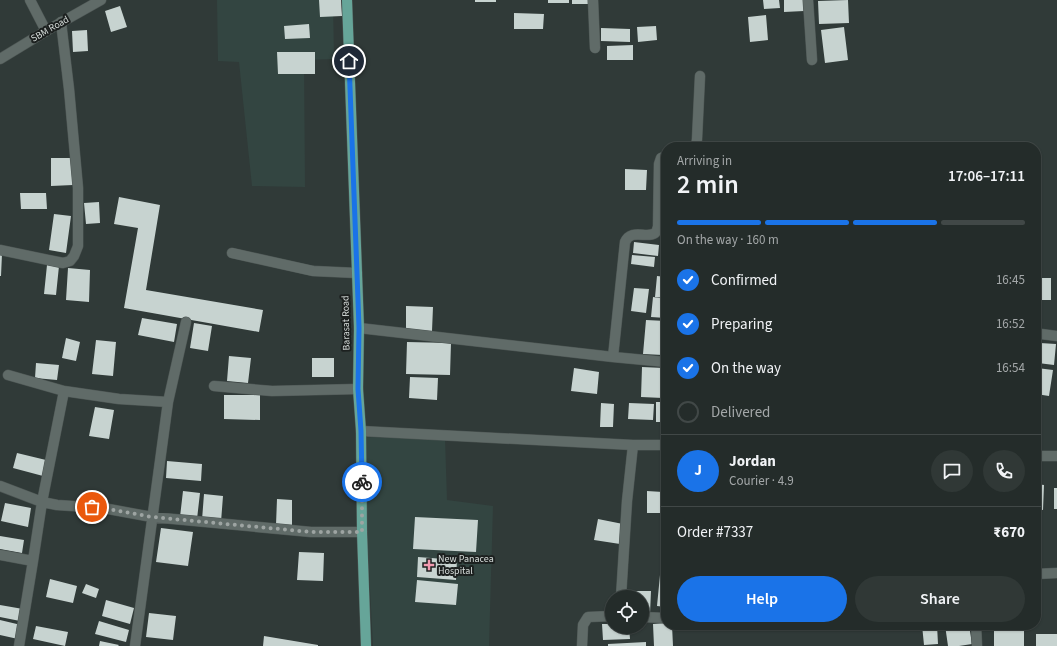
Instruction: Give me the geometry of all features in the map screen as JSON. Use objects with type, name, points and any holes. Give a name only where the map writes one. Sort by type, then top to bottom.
[{"type":"main road","name":"Barasat Road","points":[[347,0],[359,328],[358,389],[361,431],[362,532],[366,646]]},
{"type":"street","points":[[30,0],[46,31]]},
{"type":"street","name":"SBM Road","points":[[0,59],[101,0]]},
{"type":"street","points":[[593,0],[595,48]]},
{"type":"street","points":[[808,0],[812,60]]},
{"type":"street","points":[[0,250],[63,263],[70,261],[78,246],[78,188],[61,22]]},
{"type":"street","points":[[697,142],[700,76]]},
{"type":"street","points":[[613,357],[625,242],[629,236],[652,234],[657,230],[659,164],[661,158]]},
{"type":"street","points":[[232,253],[313,271],[357,273]]},
{"type":"street","points":[[135,646],[168,402],[186,322]]},
{"type":"street","points":[[359,328],[661,362]]},
{"type":"street","points":[[1041,334],[1057,336]]},
{"type":"street","points":[[8,376],[64,391],[119,399],[168,402]]},
{"type":"street","points":[[214,386],[272,391],[358,389]]},
{"type":"street","points":[[19,646],[34,561],[42,502],[64,391]]},
{"type":"street","points":[[361,431],[633,445],[661,445]]},
{"type":"street","points":[[622,590],[633,445]]},
{"type":"street","points":[[1041,456],[1057,456]]},
{"type":"street","points":[[0,486],[42,502],[57,505],[103,508],[152,517],[311,532],[362,532]]},
{"type":"street","points":[[0,555],[34,561]]},
{"type":"street","points":[[1041,574],[1057,573]]},
{"type":"street","points":[[582,646],[583,625],[588,617],[605,616]]},
{"type":"street","points":[[649,617],[661,618]]},
{"type":"street","points":[[976,630],[977,646]]},
{"type":"shaded area","points":[[217,0],[333,0],[334,59],[304,60],[305,187],[252,186],[239,62],[218,61]]},
{"type":"shaded area","points":[[362,437],[445,438],[447,500],[493,506],[489,646],[373,646]]},
{"type":"building","points":[[319,0],[341,0],[342,16],[320,17]]},
{"type":"building","points":[[475,0],[496,0],[496,2],[475,2]]},
{"type":"building","points":[[548,0],[569,0],[569,3],[548,3]]},
{"type":"building","points":[[572,0],[589,0],[590,4],[572,4]]},
{"type":"building","points":[[763,0],[779,0],[780,8],[764,9]]},
{"type":"building","points":[[784,0],[803,0],[804,11],[784,12]]},
{"type":"building","points":[[848,0],[849,23],[819,24],[818,1]]},
{"type":"building","points":[[120,6],[127,27],[111,32],[105,11]]},
{"type":"building","points":[[514,13],[544,14],[543,29],[514,29]]},
{"type":"building","points":[[766,15],[768,40],[750,42],[748,17]]},
{"type":"building","points":[[309,24],[310,38],[285,39],[284,26]]},
{"type":"building","points":[[656,26],[657,40],[638,42],[637,27]]},
{"type":"building","points":[[844,27],[848,60],[825,63],[821,30]]},
{"type":"building","points":[[601,28],[630,29],[630,42],[601,41]]},
{"type":"building","points":[[87,30],[88,51],[73,52],[72,31]]},
{"type":"building","points":[[633,45],[633,60],[607,60],[607,46]]},
{"type":"building","points":[[277,52],[315,52],[315,74],[278,74]]},
{"type":"building","points":[[51,158],[73,158],[73,185],[51,186]]},
{"type":"building","points":[[625,169],[647,170],[646,190],[625,190]]},
{"type":"building","points":[[20,193],[46,193],[47,209],[21,209]]},
{"type":"building","points":[[119,197],[160,205],[146,290],[263,310],[259,332],[124,308],[138,228],[114,224]]},
{"type":"building","points":[[99,202],[100,223],[86,224],[84,203]]},
{"type":"building","points":[[54,214],[71,216],[66,253],[49,250]]},
{"type":"building","points":[[634,242],[659,245],[658,256],[633,253]]},
{"type":"building","points":[[0,254],[2,254],[1,276],[0,276]]},
{"type":"building","points":[[632,255],[655,257],[654,267],[631,264]]},
{"type":"building","points":[[47,265],[59,266],[56,295],[44,294]]},
{"type":"building","points":[[68,268],[90,270],[89,302],[66,300]]},
{"type":"building","points":[[657,276],[661,276],[661,298],[655,297]]},
{"type":"building","points":[[1041,278],[1051,278],[1051,300],[1041,300]]},
{"type":"building","points":[[634,288],[649,289],[646,313],[631,311]]},
{"type":"building","points":[[653,297],[661,298],[661,318],[651,317]]},
{"type":"building","points":[[406,306],[433,307],[432,331],[406,331]]},
{"type":"building","points":[[142,318],[177,324],[174,342],[138,335]]},
{"type":"building","points":[[646,320],[661,321],[661,355],[643,354]]},
{"type":"building","points":[[194,323],[212,326],[208,351],[190,348]]},
{"type":"building","points":[[66,338],[80,342],[76,361],[62,358]]},
{"type":"building","points":[[96,340],[116,342],[113,376],[92,374]]},
{"type":"building","points":[[407,342],[451,343],[450,375],[406,374]]},
{"type":"building","points":[[1041,343],[1056,344],[1054,365],[1041,363]]},
{"type":"building","points":[[229,356],[251,358],[248,383],[227,381]]},
{"type":"building","points":[[312,358],[334,358],[334,377],[312,377]]},
{"type":"building","points":[[36,363],[59,365],[57,380],[35,378]]},
{"type":"building","points":[[642,367],[661,368],[661,398],[641,397]]},
{"type":"building","points":[[574,368],[599,372],[597,394],[571,391]]},
{"type":"building","points":[[1041,368],[1053,370],[1049,396],[1041,395]]},
{"type":"building","points":[[410,377],[438,378],[437,400],[409,398]]},
{"type":"building","points":[[224,395],[260,395],[260,420],[224,419]]},
{"type":"building","points":[[656,402],[661,402],[661,422],[656,422]]},
{"type":"building","points":[[601,403],[614,404],[613,427],[600,427]]},
{"type":"building","points":[[629,403],[654,404],[653,420],[628,419]]},
{"type":"building","points":[[95,407],[114,410],[109,439],[89,436]]},
{"type":"building","points":[[17,453],[46,460],[43,476],[13,468]]},
{"type":"building","points":[[167,461],[202,464],[201,481],[166,478]]},
{"type":"building","points":[[1041,485],[1044,485],[1043,510],[1041,510]]},
{"type":"building","points":[[1054,488],[1057,488],[1057,509],[1054,509]]},
{"type":"building","points":[[183,491],[200,493],[197,519],[180,517]]},
{"type":"building","points":[[647,491],[661,492],[661,513],[647,513]]},
{"type":"building","points":[[204,494],[223,496],[221,522],[202,520]]},
{"type":"building","points":[[277,499],[292,500],[292,525],[276,525]]},
{"type":"building","points":[[5,503],[31,508],[28,527],[1,521]]},
{"type":"building","points":[[415,517],[478,520],[476,552],[413,549]]},
{"type":"building","points":[[598,519],[623,524],[620,544],[594,540]]},
{"type":"building","points":[[161,528],[193,532],[188,566],[156,562]]},
{"type":"building","points":[[0,536],[24,540],[22,553],[0,549]]},
{"type":"building","points":[[299,552],[324,553],[323,581],[297,580]]},
{"type":"building","points":[[418,557],[457,560],[456,580],[417,577]]},
{"type":"building","points":[[660,575],[661,575],[661,606],[657,606]]},
{"type":"building","points":[[50,579],[77,586],[73,603],[46,597]]},
{"type":"building","points":[[417,580],[458,584],[456,605],[415,602]]},
{"type":"building","points":[[86,584],[99,589],[96,598],[82,593]]},
{"type":"building","points":[[649,591],[651,591],[650,614]]},
{"type":"building","points":[[106,600],[134,608],[130,624],[102,616]]},
{"type":"building","points":[[0,605],[23,609],[20,621],[0,617]]},
{"type":"building","points":[[149,613],[176,616],[173,640],[146,637]]},
{"type":"building","points":[[0,620],[21,625],[18,639],[0,635]]},
{"type":"building","points":[[99,621],[129,630],[126,642],[95,634]]},
{"type":"building","points":[[661,623],[661,630],[672,630],[673,646],[654,646],[653,624]]},
{"type":"building","points":[[602,624],[605,624],[605,634],[630,634],[630,639],[603,640]]},
{"type":"building","points":[[36,626],[68,632],[65,646],[33,639]]},
{"type":"building","points":[[922,630],[937,630],[938,644],[924,645]]},
{"type":"building","points":[[946,630],[970,630],[972,644],[948,646]]},
{"type":"building","points":[[994,630],[1024,630],[1024,646],[994,646]]},
{"type":"building","points":[[1036,634],[1057,634],[1057,646],[1036,646]]},
{"type":"building","points":[[264,636],[318,645],[318,646],[263,646]]},
{"type":"building","points":[[100,641],[119,645],[99,646]]},
{"type":"building","points":[[646,642],[646,646],[608,646],[608,644]]},
{"type":"way so far","points":[[92,507],[152,517],[311,532],[362,532],[362,482]]},
{"type":"place","name":"New Panacea Hospital","points":[[429,565]]},
{"type":"route","points":[[349,61],[359,328],[358,389],[362,482]]}]
